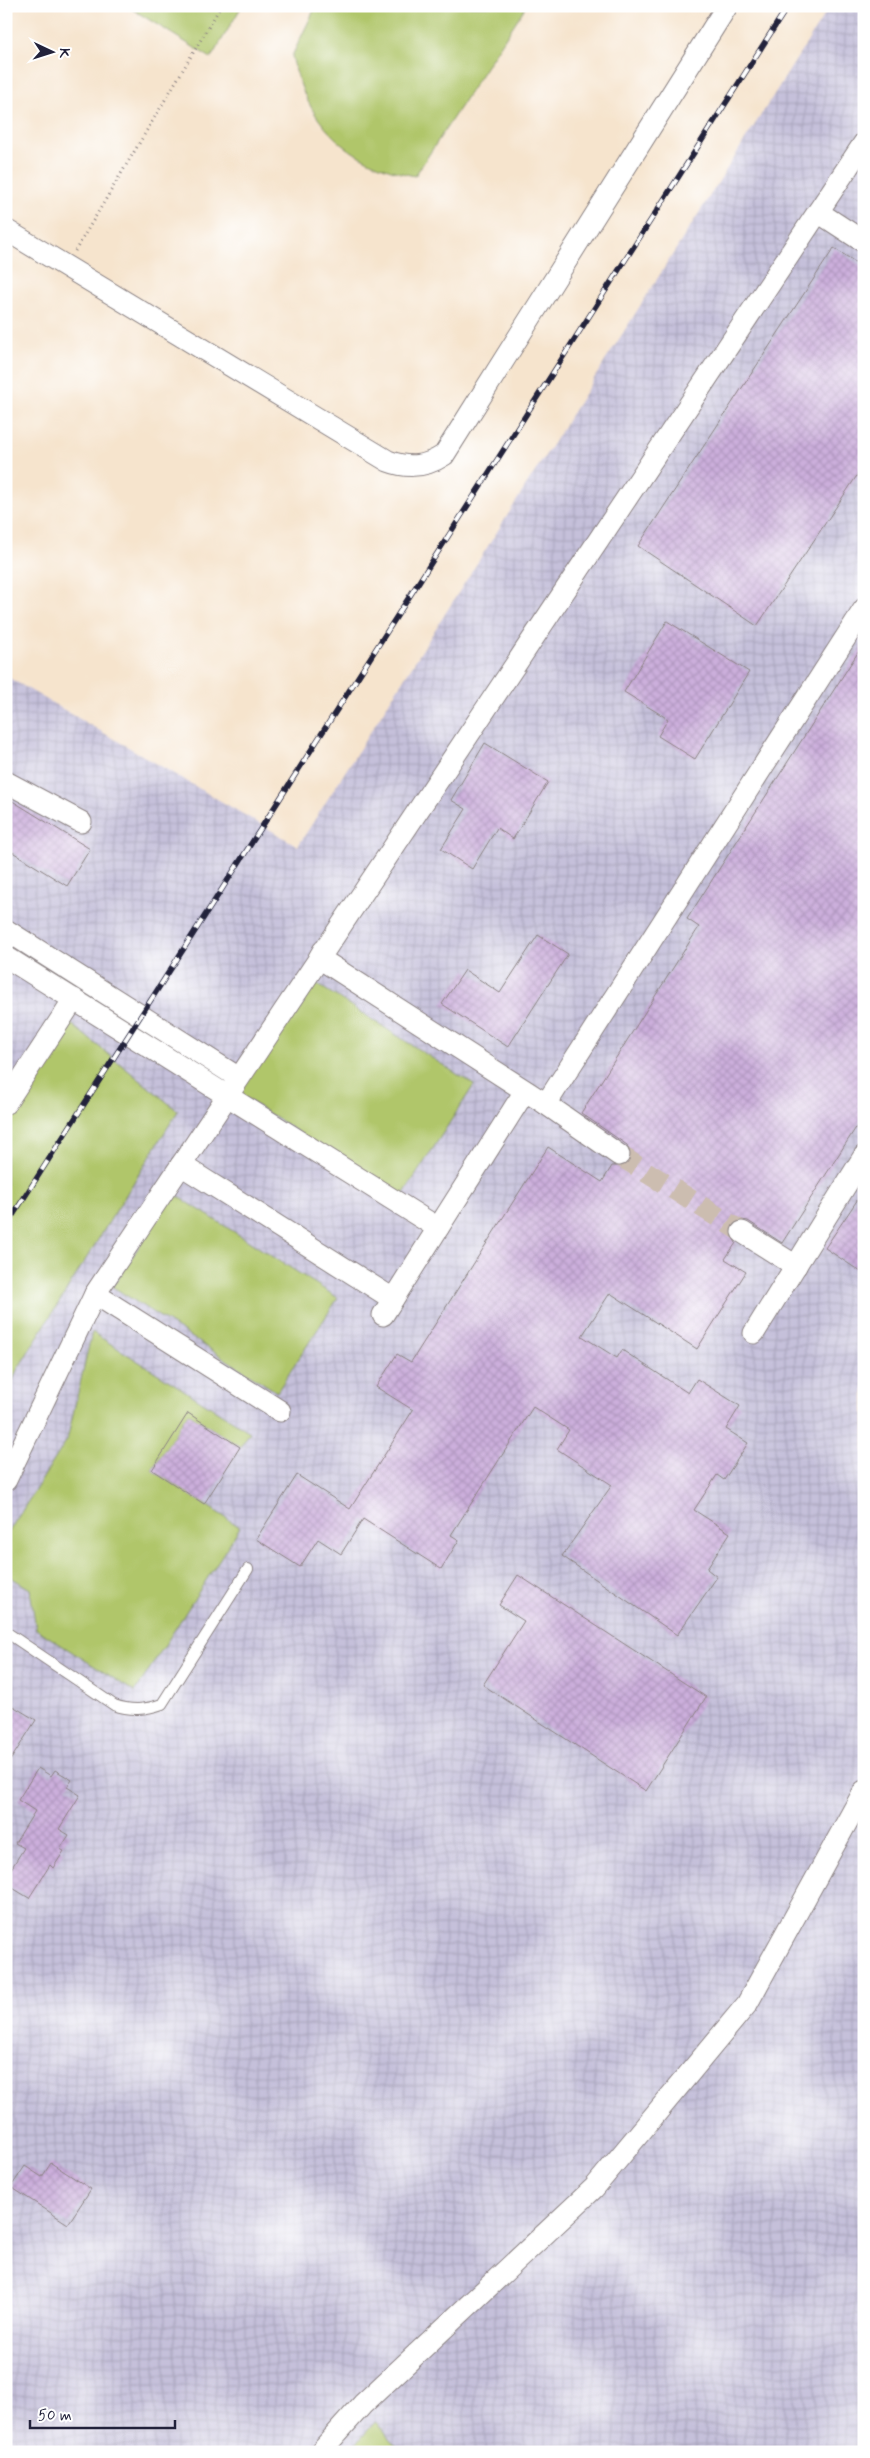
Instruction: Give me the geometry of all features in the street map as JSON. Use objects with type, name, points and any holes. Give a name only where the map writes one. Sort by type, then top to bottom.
[{"type":"street","points":[[7,232],[388,461],[408,467],[428,464],[444,455],[727,6]]},
{"type":"street","points":[[6,1480],[95,1294],[864,143]]},
{"type":"street","points":[[818,212],[864,242]]},
{"type":"street","points":[[546,1104],[864,609]]},
{"type":"street","points":[[6,782],[81,822]]},
{"type":"street","points":[[6,930],[438,1228]]},
{"type":"street","points":[[324,951],[319,958],[546,1104],[619,1155]]},
{"type":"street","points":[[6,957],[74,999],[233,1086]]},
{"type":"street","points":[[6,1103],[74,999]]},
{"type":"street","points":[[181,1165],[388,1308],[525,1091]]},
{"type":"street","points":[[754,1333],[864,1156]]},
{"type":"street","points":[[742,1232],[796,1266]]},
{"type":"street","points":[[95,1294],[280,1411]]},
{"type":"street","points":[[320,2452],[363,2404],[594,2188],[740,2012],[864,1791]]},
{"type":"lane","points":[[6,1632],[114,1704],[131,1710],[151,1708],[162,1704],[248,1570]]},
{"type":"path","points":[[66,266],[221,6]]},
{"type":"shaded area","points":[[830,6],[864,6],[864,2452],[6,2452],[6,676],[298,846]]},
{"type":"green space","points":[[127,6],[242,6],[211,58]]},
{"type":"green space","points":[[316,6],[526,6],[415,176],[391,170],[369,161],[350,150],[334,137],[308,102],[292,56]]},
{"type":"green space","points":[[309,979],[474,1085],[401,1198],[237,1093]]},
{"type":"green space","points":[[70,1023],[178,1111],[17,1370],[6,1397],[6,1119]]},
{"type":"green space","points":[[173,1193],[338,1298],[277,1392],[113,1287]]},
{"type":"green space","points":[[92,1332],[250,1432],[240,1447],[188,1413],[152,1470],[240,1527],[135,1692],[36,1629],[30,1589],[6,1574],[6,1536],[67,1440]]},
{"type":"green space","points":[[375,2422],[403,2452],[349,2452]]},
{"type":"building","points":[[834,248],[864,268],[864,465],[757,626],[638,546]]},
{"type":"building","points":[[667,621],[749,672],[695,759],[658,736],[668,719],[624,692]]},
{"type":"building","points":[[864,643],[864,1115],[782,1243],[748,1221],[742,1220],[732,1225],[730,1232],[736,1243],[725,1259],[746,1272],[697,1349],[610,1293],[582,1336],[617,1358],[622,1350],[688,1393],[697,1379],[740,1406],[726,1429],[748,1443],[724,1480],[717,1475],[694,1510],[730,1533],[707,1569],[717,1577],[677,1635],[562,1556],[612,1485],[557,1449],[569,1430],[533,1407],[451,1535],[459,1540],[441,1569],[363,1519],[341,1554],[318,1539],[300,1567],[256,1539],[297,1475],[350,1509],[413,1410],[376,1387],[397,1354],[411,1362],[548,1147],[602,1182],[612,1166],[624,1166],[629,1162],[631,1156],[627,1145],[581,1113],[699,927],[687,919]]},
{"type":"building","points":[[485,743],[548,782],[513,839],[497,828],[472,869],[441,849],[466,809],[451,800]]},
{"type":"building","points":[[6,797],[90,849],[67,886],[6,848]]},
{"type":"building","points":[[538,935],[568,954],[508,1047],[442,1004],[465,970],[500,993]]},
{"type":"building","points":[[864,1190],[864,1274],[825,1248]]},
{"type":"building","points":[[188,1413],[240,1447],[204,1504],[152,1470]]},
{"type":"building","points":[[518,1575],[706,1697],[646,1791],[483,1685],[524,1621],[499,1605]]},
{"type":"building","points":[[6,1702],[36,1720],[6,1767]]},
{"type":"building","points":[[38,1768],[51,1776],[55,1770],[72,1780],[67,1787],[80,1795],[59,1829],[69,1835],[60,1849],[64,1851],[53,1868],[50,1865],[29,1898],[6,1884],[6,1877],[24,1848],[15,1843],[35,1811],[18,1800]]},
{"type":"building","points":[[51,2163],[91,2189],[68,2224],[11,2187],[25,2166],[42,2177]]},
{"type":"tunnel","points":[[619,1155],[742,1232]]},
{"type":"railway","points":[[6,1226],[788,6]]}]
